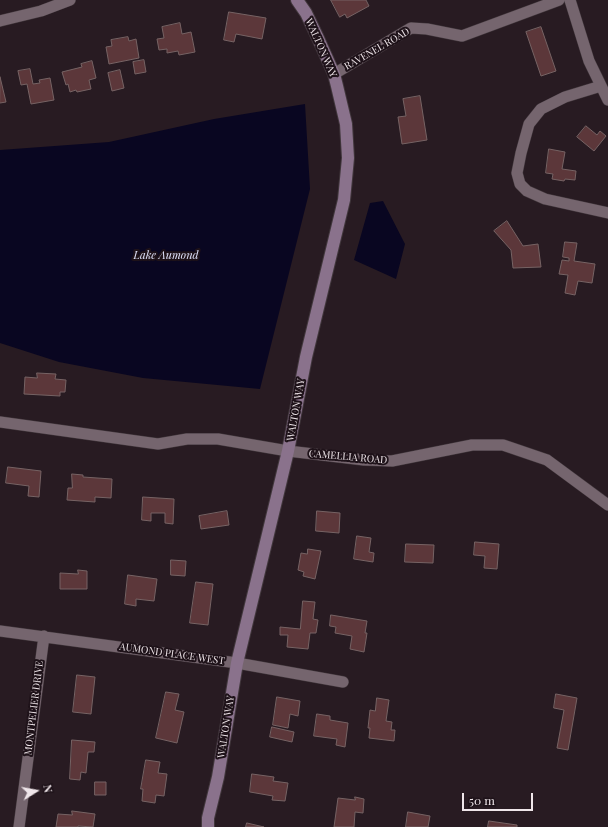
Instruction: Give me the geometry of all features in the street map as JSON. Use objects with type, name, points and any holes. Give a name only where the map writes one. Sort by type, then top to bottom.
[{"type":"main road","name":"WALTON WAY","points":[[208,827],[208,818],[218,777],[237,663],[288,451],[306,357],[344,200],[348,158],[346,124],[334,74],[306,13],[297,0]]},
{"type":"street","points":[[0,21],[41,11],[70,0]]},
{"type":"street","name":"RAVENEL ROAD","points":[[334,74],[411,28],[428,29],[462,36],[559,0]]},
{"type":"street","points":[[570,0],[589,61],[608,100]]},
{"type":"street","points":[[601,86],[565,96],[541,109],[529,124],[517,173],[520,184],[527,191],[544,200],[608,213]]},
{"type":"street","name":"CAMELLIA ROAD","points":[[0,422],[158,444],[187,439],[218,439],[288,451],[364,460],[392,461],[472,446],[503,445],[547,460],[608,505]]},
{"type":"street","name":"AUMOND PLACE WEST","points":[[0,631],[237,663],[343,682]]},
{"type":"street","name":"MONTPELIER DRIVE","points":[[19,827],[44,636]]},
{"type":"water","name":"Lake Aumond","points":[[305,104],[310,189],[260,389],[143,378],[59,362],[0,343],[0,150],[109,142],[214,119]]},
{"type":"water","points":[[383,201],[405,244],[396,279],[354,260],[370,203]]},
{"type":"building","points":[[331,0],[366,0],[369,6],[347,18],[345,14],[340,17]]},
{"type":"building","points":[[229,12],[266,18],[262,39],[236,34],[234,42],[224,40]]},
{"type":"building","points":[[180,23],[182,34],[191,32],[195,52],[179,55],[178,51],[167,53],[167,49],[159,50],[157,39],[164,38],[162,27]]},
{"type":"building","points":[[541,27],[556,71],[541,76],[526,32]]},
{"type":"building","points":[[128,37],[129,41],[136,39],[139,58],[109,64],[106,47],[112,46],[111,40]]},
{"type":"building","points":[[144,60],[146,72],[135,74],[133,62]]},
{"type":"building","points":[[92,61],[96,78],[89,80],[91,89],[70,92],[62,72],[82,67],[81,64]]},
{"type":"building","points":[[30,69],[33,84],[40,83],[39,80],[50,78],[54,100],[31,104],[27,84],[21,85],[18,71]]},
{"type":"building","points":[[120,70],[124,88],[112,91],[108,73]]},
{"type":"building","points":[[0,77],[6,102],[0,103]]},
{"type":"building","points":[[420,96],[427,140],[402,144],[398,117],[406,116],[403,99]]},
{"type":"building","points":[[586,126],[597,135],[600,131],[606,136],[594,151],[577,137]]},
{"type":"building","points":[[549,149],[565,152],[562,169],[576,171],[575,180],[565,179],[564,181],[552,179],[553,174],[546,173]]},
{"type":"building","points":[[507,221],[523,246],[538,244],[541,267],[513,268],[511,250],[494,231]]},
{"type":"building","points":[[565,242],[577,243],[574,261],[595,264],[592,283],[578,281],[575,295],[565,293],[568,275],[559,274],[562,260],[569,261],[569,258],[563,257]]},
{"type":"building","points":[[37,373],[56,374],[55,379],[66,380],[65,392],[60,392],[60,396],[24,394],[25,377],[37,378]]},
{"type":"building","points":[[8,467],[41,471],[39,497],[28,496],[29,486],[6,483]]},
{"type":"building","points":[[72,474],[83,475],[83,477],[112,479],[111,498],[95,497],[95,502],[67,500],[68,488],[72,488]]},
{"type":"building","points":[[143,497],[174,499],[173,524],[165,523],[165,513],[151,513],[151,521],[142,520]]},
{"type":"building","points":[[227,511],[229,525],[201,529],[199,516]]},
{"type":"building","points":[[317,511],[340,513],[339,533],[316,531]]},
{"type":"building","points":[[357,536],[371,538],[369,552],[374,553],[373,562],[354,559]]},
{"type":"building","points":[[475,542],[499,544],[497,569],[484,568],[485,556],[474,555]]},
{"type":"building","points":[[406,544],[434,545],[433,563],[405,562]]},
{"type":"building","points":[[308,549],[321,551],[315,579],[303,576],[304,572],[298,570],[301,553],[307,554]]},
{"type":"building","points":[[171,560],[186,561],[185,576],[171,575]]},
{"type":"building","points":[[78,570],[87,571],[87,589],[60,589],[60,573],[78,574]]},
{"type":"building","points":[[128,575],[157,579],[154,601],[136,599],[136,606],[125,604]]},
{"type":"building","points":[[196,582],[213,584],[208,625],[190,623]]},
{"type":"building","points":[[303,601],[315,602],[313,619],[318,620],[316,633],[310,633],[308,649],[287,647],[288,635],[280,635],[280,627],[300,629]]},
{"type":"building","points":[[331,615],[367,621],[364,652],[350,649],[352,636],[335,633],[336,627],[330,626]]},
{"type":"building","points":[[77,675],[95,677],[91,714],[73,712]]},
{"type":"building","points":[[166,692],[179,694],[175,710],[184,712],[177,743],[156,738]]},
{"type":"building","points":[[556,694],[577,698],[568,750],[557,748],[564,710],[554,708]]},
{"type":"building","points":[[277,697],[300,701],[298,716],[290,714],[288,728],[273,725]]},
{"type":"building","points":[[377,698],[389,700],[386,721],[392,722],[391,730],[395,730],[394,741],[369,738],[370,728],[368,728],[370,710],[375,711]]},
{"type":"building","points":[[317,714],[330,716],[330,720],[348,723],[345,747],[336,745],[337,739],[314,736]]},
{"type":"building","points":[[272,727],[294,732],[292,742],[270,737]]},
{"type":"building","points":[[72,740],[95,742],[94,752],[88,752],[86,773],[81,772],[80,780],[70,779]]},
{"type":"building","points":[[146,760],[160,762],[158,773],[167,774],[164,796],[156,795],[155,803],[142,801],[143,789],[141,789]]},
{"type":"building","points":[[252,774],[274,777],[273,781],[288,783],[285,801],[272,800],[273,796],[250,792]]},
{"type":"building","points":[[95,782],[106,782],[106,795],[95,795]]},
{"type":"building","points":[[355,797],[364,799],[363,813],[355,812],[354,827],[334,827],[338,798],[355,800]]},
{"type":"building","points":[[72,811],[95,814],[93,827],[56,827],[58,814],[72,815]]},
{"type":"building","points":[[408,812],[430,816],[428,827],[406,827]]},
{"type":"building","points":[[489,821],[517,825],[517,827],[488,827]]},
{"type":"building","points":[[247,823],[264,827],[246,827]]}]
